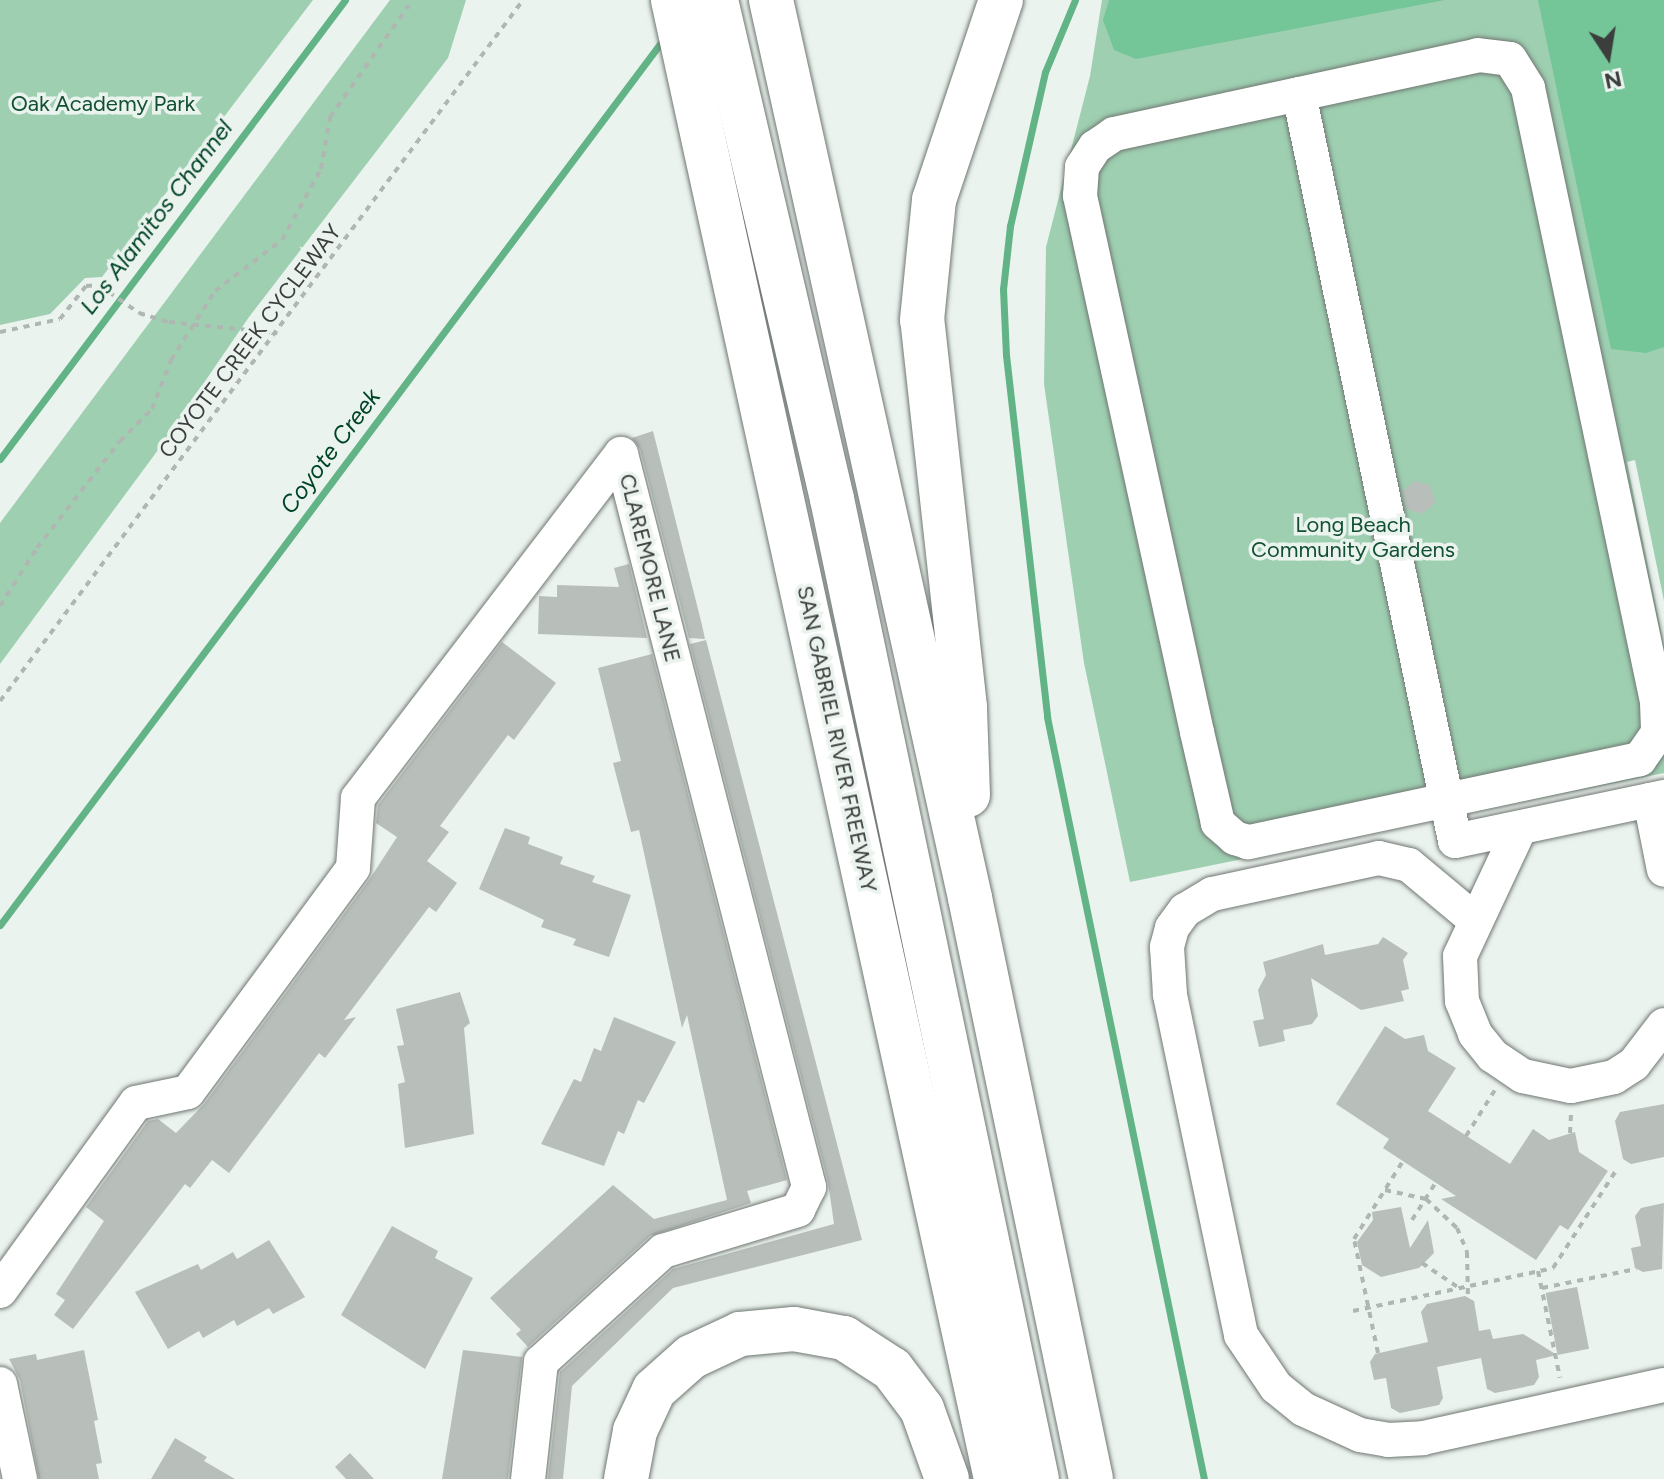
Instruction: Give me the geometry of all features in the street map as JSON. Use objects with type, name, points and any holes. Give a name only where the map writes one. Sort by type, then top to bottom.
[{"type":"highway","name":"SAN GABRIEL RIVER FREEWAY","points":[[673,0],[724,214],[996,1479]]},
{"type":"highway","points":[[716,0],[765,165],[1055,1479]]},
{"type":"highway","points":[[736,0],[765,165],[832,499],[1037,1479]]},
{"type":"highway","points":[[771,0],[970,898],[1091,1479]]},
{"type":"highway","points":[[970,898],[965,707],[922,320],[934,200],[1001,0]]},
{"type":"highway","points":[[626,1479],[635,1431],[654,1390],[691,1357],[740,1334],[794,1329],[844,1338],[892,1369],[922,1409],[947,1479]]},
{"type":"street","points":[[1478,55],[1510,59],[1528,88],[1654,686],[1658,733],[1640,759],[1248,842],[1226,834],[1218,823],[1080,196],[1082,167],[1095,147],[1114,134],[1299,94],[1478,55]]},
{"type":"street","points":[[1299,94],[1455,841],[1657,799],[1664,870]]},
{"type":"street","name":"CLAREMORE LANE","points":[[0,1291],[136,1103],[188,1092],[353,868],[358,798],[621,454],[809,1187],[798,1210],[663,1251],[541,1362],[528,1479]]},
{"type":"street","points":[[1520,828],[1460,956],[1462,1001],[1475,1034],[1509,1068],[1541,1083],[1592,1084],[1634,1064],[1660,1042]]},
{"type":"street","points":[[1475,920],[1409,865],[1379,858],[1212,894],[1185,910],[1172,928],[1167,947],[1170,995],[1241,1335],[1276,1387],[1303,1409],[1360,1435],[1388,1440],[1423,1438],[1664,1385]]},
{"type":"street","points":[[0,1384],[20,1479]]},
{"type":"path","name":"COYOTE CREEK CYCLEWAY","points":[[0,701],[523,0]]},
{"type":"path","points":[[0,606],[37,548],[120,441],[152,409],[191,326],[215,291],[282,240],[321,169],[330,117],[409,5]]},
{"type":"path","points":[[0,332],[60,319],[86,286],[99,285],[139,313],[191,326],[277,333]]},
{"type":"path","points":[[1466,1136],[1509,1068]]},
{"type":"path","points":[[1378,1353],[1354,1239],[1403,1161]]},
{"type":"path","points":[[1353,1311],[1553,1268],[1617,1169]]},
{"type":"path","points":[[1412,1220],[1436,1182]]},
{"type":"path","points":[[1385,1190],[1426,1199],[1457,1228],[1467,1252],[1468,1298]]},
{"type":"path","points":[[1422,1263],[1459,1288]]},
{"type":"path","points":[[1542,1288],[1636,1269]]},
{"type":"path","points":[[1538,1271],[1560,1378],[1571,1375]]},
{"type":"green space","name":"Oak Academy Park","points":[[0,0],[313,0],[102,277],[85,278],[50,314],[0,325]]},
{"type":"green space","points":[[390,0],[466,0],[448,58],[249,317],[158,450],[0,664],[0,523]]},
{"type":"green space","name":"Long Beach Community Gardens","points":[[1102,0],[1664,0],[1664,601],[1635,460],[1627,462],[1664,646],[1664,773],[1130,882],[1084,663],[1044,384],[1046,247],[1090,76]]},
{"type":"green space","points":[[1109,0],[1445,0],[1136,59],[1114,50],[1103,20]]},
{"type":"green space","points":[[1538,0],[1664,0],[1664,347],[1646,353],[1611,349]]},
{"type":"building","points":[[653,431],[705,639],[689,638],[640,449],[632,438]]},
{"type":"building","points":[[1415,481],[1430,485],[1435,503],[1422,514],[1406,509],[1402,491]]},
{"type":"building","points":[[629,564],[647,638],[538,634],[539,596],[557,597],[557,585],[619,587],[614,568]]},
{"type":"building","points":[[706,640],[862,1240],[673,1288],[572,1386],[563,1479],[548,1479],[560,1372],[673,1269],[834,1224],[828,1182],[690,644]]},
{"type":"building","points":[[502,642],[556,683],[514,740],[508,735],[440,826],[449,832],[427,861],[457,883],[436,912],[429,907],[344,1020],[356,1017],[325,1058],[319,1053],[229,1173],[212,1160],[190,1188],[185,1184],[73,1329],[54,1315],[65,1300],[56,1294],[104,1221],[86,1207],[148,1121],[158,1119],[176,1133],[204,1104],[369,880],[397,837],[376,823],[378,805]]},
{"type":"building","points":[[652,654],[787,1180],[747,1191],[751,1203],[650,1236],[528,1347],[516,1334],[521,1330],[490,1298],[613,1185],[654,1219],[727,1200],[687,1015],[682,1028],[639,830],[631,832],[613,763],[621,761],[598,668]]},
{"type":"building","points":[[505,828],[530,837],[528,844],[563,857],[560,864],[595,876],[592,882],[631,895],[609,957],[573,945],[576,939],[541,927],[544,920],[479,889]]},
{"type":"building","points":[[1383,937],[1408,953],[1403,960],[1409,989],[1401,991],[1404,1001],[1361,1010],[1311,978],[1318,1016],[1312,1024],[1283,1030],[1285,1041],[1259,1047],[1253,1021],[1264,1019],[1258,990],[1266,975],[1263,962],[1323,944],[1325,955],[1378,944]]},
{"type":"building","points":[[460,992],[470,1023],[464,1028],[474,1134],[405,1148],[398,1084],[405,1082],[397,1046],[404,1045],[396,1009]]},
{"type":"building","points":[[614,1017],[676,1042],[644,1103],[638,1100],[624,1134],[618,1131],[604,1166],[541,1144],[574,1079],[581,1082],[594,1048],[601,1051]]},
{"type":"building","points":[[1385,1026],[1405,1039],[1424,1035],[1428,1051],[1456,1068],[1428,1111],[1510,1164],[1533,1129],[1549,1140],[1575,1132],[1579,1152],[1608,1171],[1568,1230],[1560,1225],[1536,1260],[1441,1199],[1456,1196],[1383,1148],[1389,1139],[1336,1104]]},
{"type":"building","points":[[1664,1104],[1664,1157],[1631,1164],[1623,1159],[1615,1121],[1620,1112]]},
{"type":"building","points":[[1664,1203],[1662,1269],[1643,1272],[1635,1268],[1631,1248],[1641,1246],[1635,1216],[1641,1208]]},
{"type":"building","points":[[1401,1207],[1410,1248],[1428,1220],[1434,1253],[1419,1268],[1381,1277],[1362,1265],[1357,1242],[1373,1220],[1372,1212]]},
{"type":"building","points":[[392,1226],[438,1251],[435,1258],[473,1278],[425,1369],[341,1315]]},
{"type":"building","points":[[269,1240],[305,1297],[273,1314],[269,1308],[237,1326],[234,1320],[203,1338],[199,1331],[168,1349],[135,1292],[198,1264],[201,1270],[233,1252],[237,1259]]},
{"type":"building","points":[[1577,1287],[1589,1349],[1558,1355],[1546,1293]]},
{"type":"building","points":[[1465,1296],[1474,1301],[1479,1331],[1490,1329],[1493,1339],[1523,1334],[1557,1355],[1536,1360],[1539,1377],[1534,1385],[1495,1393],[1487,1389],[1481,1358],[1437,1367],[1443,1398],[1439,1405],[1400,1413],[1391,1408],[1386,1378],[1374,1380],[1370,1362],[1375,1354],[1428,1342],[1421,1312],[1427,1304]]},
{"type":"building","points":[[84,1350],[98,1420],[94,1421],[102,1463],[96,1464],[99,1479],[39,1479],[20,1380],[9,1359],[36,1354],[37,1360]]},
{"type":"building","points":[[463,1350],[522,1357],[508,1479],[442,1479]]},
{"type":"building","points":[[175,1438],[207,1457],[204,1461],[235,1479],[151,1479]]},
{"type":"building","points":[[350,1453],[374,1479],[346,1479],[335,1467]]},
{"type":"waterway","name":"Los Alamitos Channel","points":[[0,459],[345,0]]},
{"type":"waterway","points":[[1075,0],[1045,72],[1010,226],[1003,289],[1006,355],[1047,717],[1204,1479]]},
{"type":"waterway","name":"Coyote Creek","points":[[0,925],[665,37]]}]
